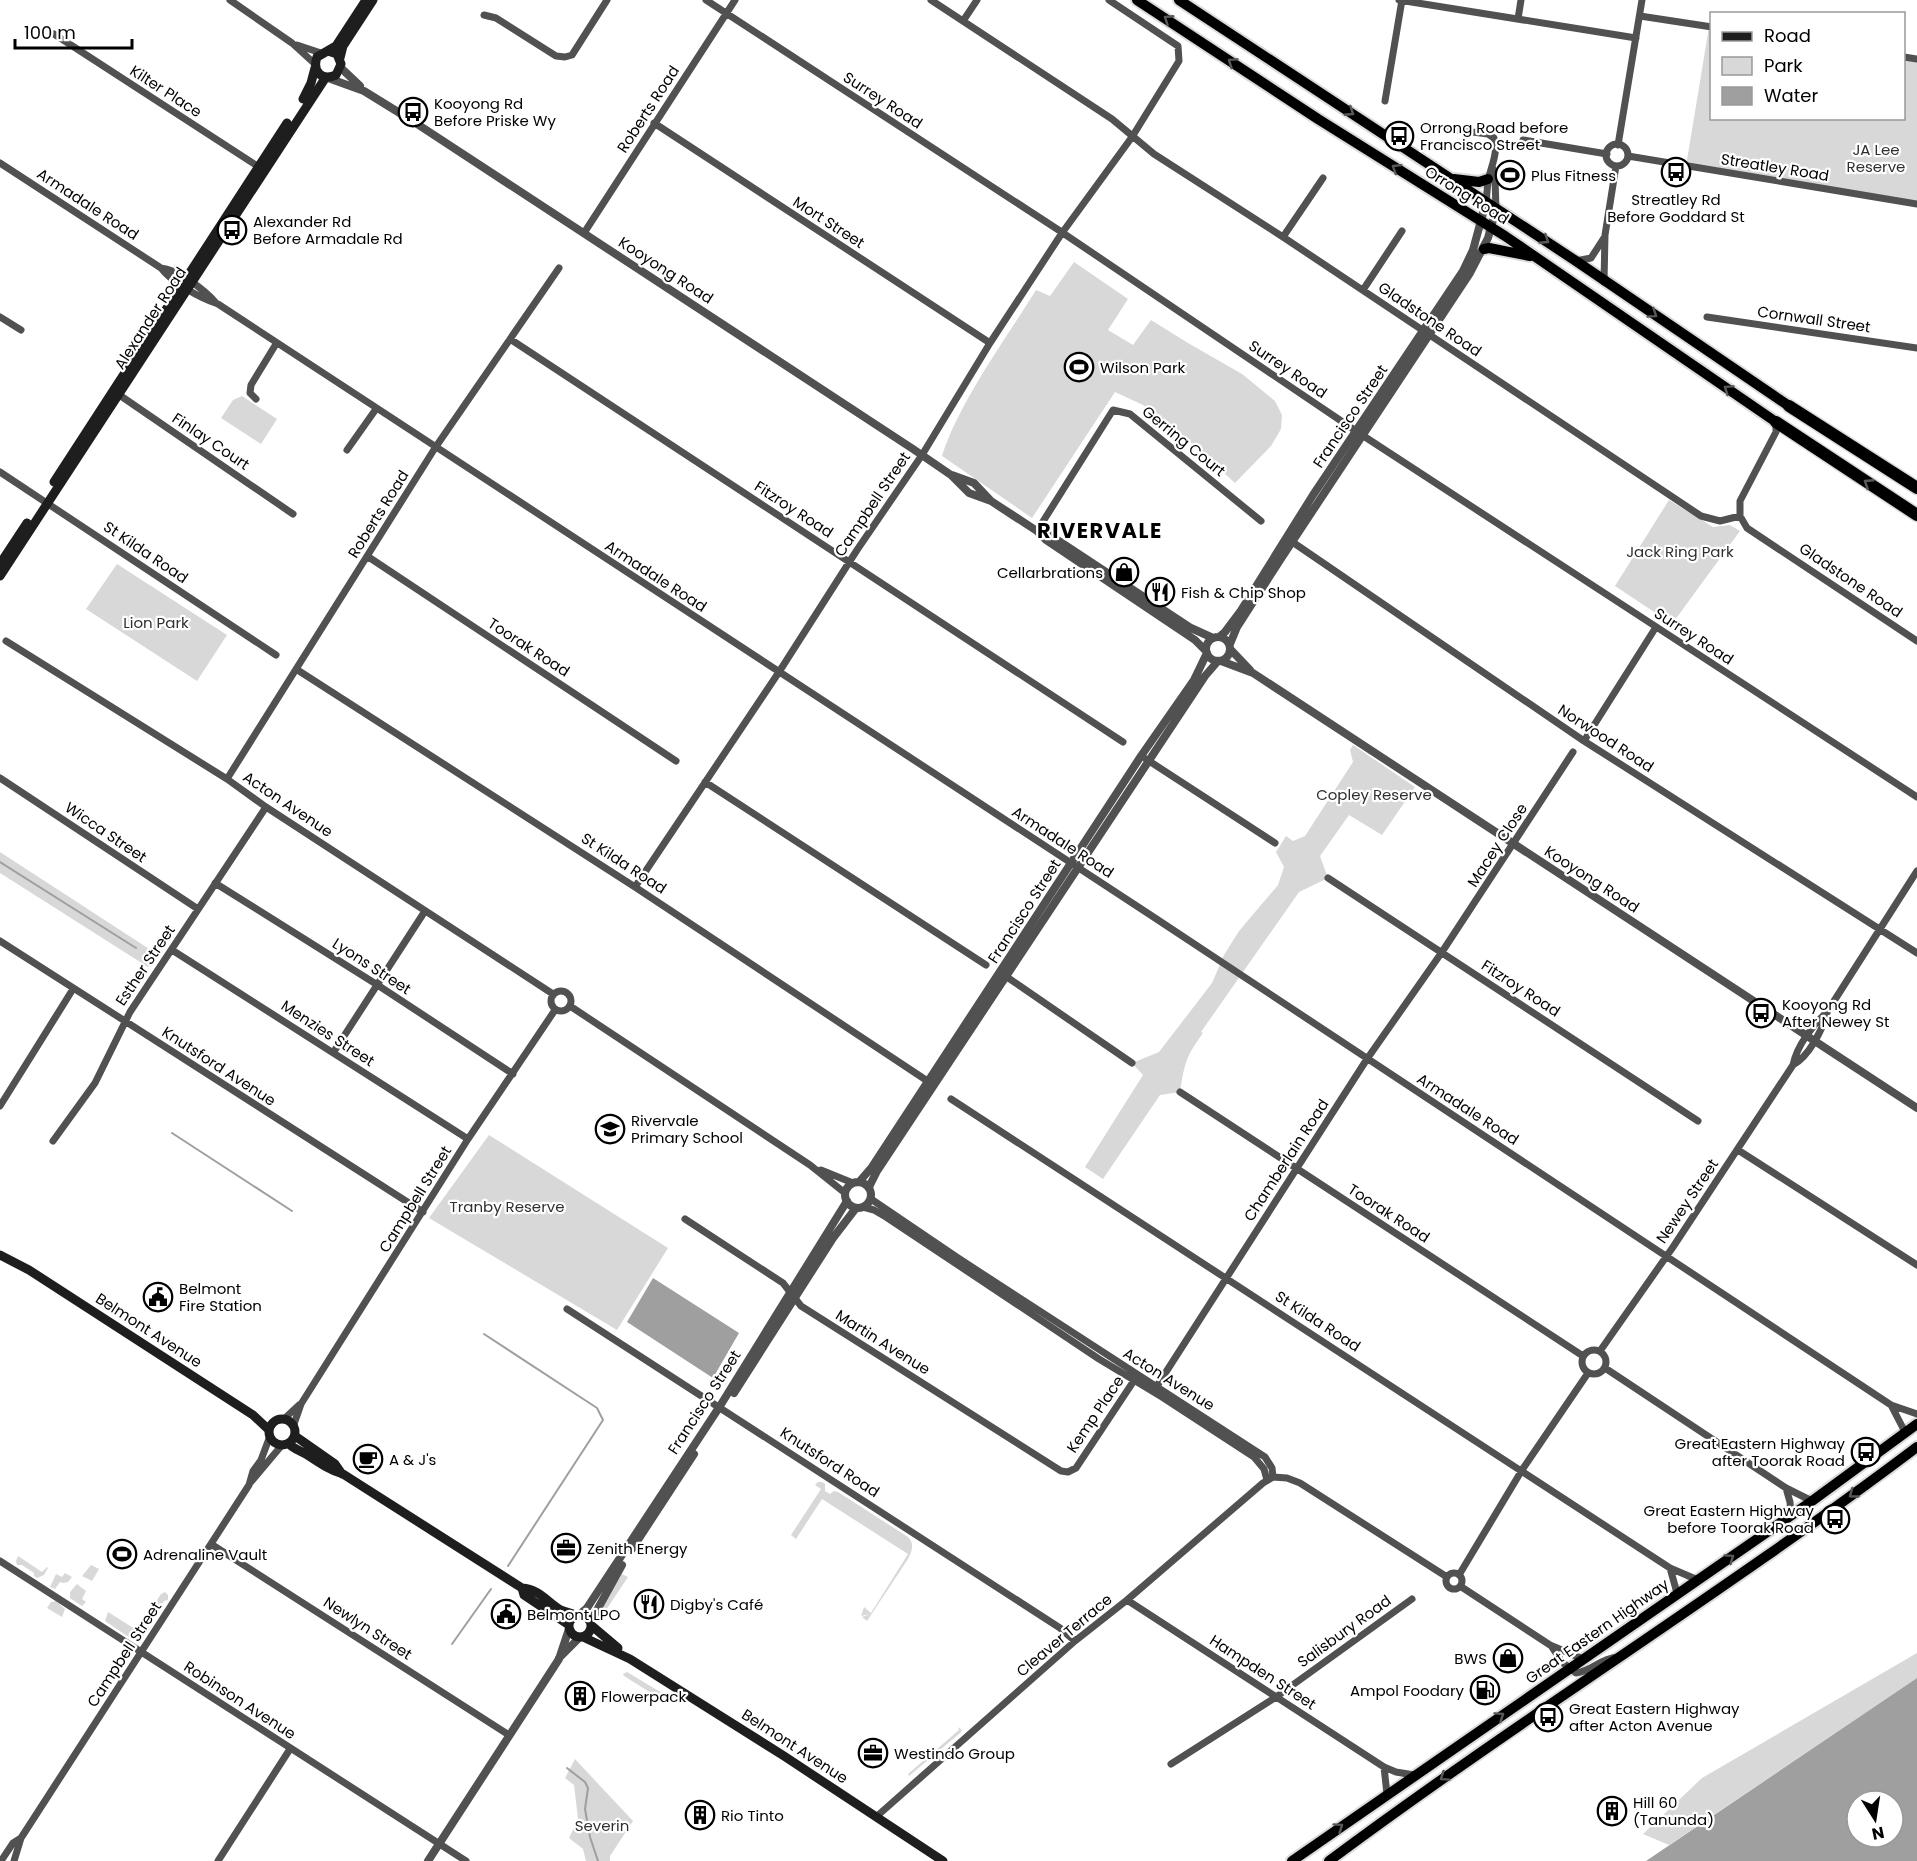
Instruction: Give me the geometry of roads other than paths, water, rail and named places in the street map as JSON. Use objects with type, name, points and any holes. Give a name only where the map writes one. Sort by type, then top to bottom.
[{"type":"highway","name":"Orrong Road","points":[[1137,0],[1318,119],[1536,257],[1776,427]]},
{"type":"highway","name":"Orrong Road","points":[[1179,0],[1576,261],[1789,406]]},
{"type":"highway","points":[[1451,179],[1479,182],[1490,174]]},
{"type":"highway","points":[[1484,249],[1490,248],[1536,257]]},
{"type":"highway","points":[[1789,406],[1917,488]]},
{"type":"highway","points":[[1776,427],[1917,515]]},
{"type":"highway","name":"Great Eastern Highway","points":[[1292,1861],[1791,1516],[1917,1424]]},
{"type":"highway","points":[[1329,1861],[1405,1804],[1786,1542],[1917,1447]]},
{"type":"main road","points":[[366,0],[342,38],[316,57],[315,66],[319,74],[327,77],[336,75],[341,68],[340,57],[343,46],[373,0]]},
{"type":"main road","points":[[325,52],[334,52],[340,57]]},
{"type":"main road","name":"Alexander Road","points":[[0,564],[45,501],[261,168],[307,92],[315,66]]},
{"type":"main road","name":"Alexander Road","points":[[261,168],[327,77]]},
{"type":"main road","name":"Alexander Road","points":[[0,576],[45,501]]},
{"type":"main road","name":"Belmont Avenue","points":[[0,1248],[29,1270]]},
{"type":"main road","name":"Belmont Avenue","points":[[0,1256],[29,1270],[253,1415],[270,1433],[275,1443],[289,1442]]},
{"type":"main road","name":"Belmont Avenue","points":[[253,1415],[294,1425]]},
{"type":"main road","points":[[270,1433],[280,1420]]},
{"type":"main road","points":[[294,1425],[289,1442],[335,1464],[342,1473],[522,1588],[530,1589],[545,1597],[555,1607],[584,1615],[591,1623],[591,1631],[582,1637],[573,1635],[569,1627],[525,1595],[522,1588]]},
{"type":"main road","points":[[569,1627],[571,1619],[578,1615]]},
{"type":"main road","name":"Belmont Avenue","points":[[591,1623],[629,1659]]},
{"type":"main road","name":"Belmont Avenue","points":[[582,1637],[629,1659],[943,1861]]},
{"type":"street","points":[[230,0],[292,43],[315,66]]},
{"type":"street","points":[[484,15],[496,18],[556,56],[565,57],[572,55],[607,0]]},
{"type":"street","name":"Surrey Road","points":[[706,0],[1062,233],[1359,433],[1917,797]]},
{"type":"street","name":"Roberts Road","points":[[584,233],[735,0]]},
{"type":"street","name":"Gladstone Road","points":[[931,0],[1112,119],[1154,154],[1283,237],[1701,516],[1720,521],[1740,516],[1747,528],[1917,641]]},
{"type":"street","points":[[963,21],[977,0]]},
{"type":"street","name":"Campbell Street","points":[[635,886],[922,455],[990,343],[1062,233],[1132,137],[1179,61],[1178,46],[1109,0]]},
{"type":"street","points":[[1385,101],[1401,0],[1636,38]]},
{"type":"street","points":[[1518,19],[1521,0]]},
{"type":"street","points":[[1618,145],[1642,0]]},
{"type":"street","points":[[1640,16],[1710,27]]},
{"type":"street","name":"Kilter Place","points":[[54,34],[261,168]]},
{"type":"street","points":[[292,43],[325,52]]},
{"type":"street","name":"Kooyong Road","points":[[341,68],[364,91]]},
{"type":"street","name":"Kooyong Road","points":[[327,77],[364,91],[584,233],[922,455],[951,475],[969,493],[991,501],[1037,531],[1067,555],[1195,640],[1207,652]]},
{"type":"street","name":"Mort Street","points":[[654,123],[990,343]]},
{"type":"street","points":[[1441,128],[1491,135],[1496,144],[1490,174],[1491,205]]},
{"type":"street","points":[[1523,140],[1606,154]]},
{"type":"street","points":[[1618,145],[1624,147],[1628,156],[1625,163],[1616,166],[1609,162],[1606,154],[1610,148],[1618,145]]},
{"type":"street","name":"Streatley Road","points":[[1628,156],[1917,204]]},
{"type":"street","name":"Armadale Road","points":[[0,163],[161,268],[166,275],[209,295],[218,304],[276,344],[1075,866],[1891,1405],[1917,1414]]},
{"type":"street","points":[[1604,282],[1605,235],[1616,166]]},
{"type":"street","points":[[1490,174],[1495,179],[1491,205]]},
{"type":"street","points":[[1283,237],[1323,178]]},
{"type":"street","name":"Francisco Street","points":[[1426,334],[1468,262],[1481,221],[1491,205]]},
{"type":"street","name":"Francisco Street","points":[[1216,638],[1225,632],[1240,612],[1426,334],[1470,273],[1484,249],[1491,228],[1491,205]]},
{"type":"street","points":[[1363,290],[1402,231]]},
{"type":"street","points":[[1576,261],[1591,258],[1605,235]]},
{"type":"street","name":"Roberts Road","points":[[227,779],[435,448],[559,268]]},
{"type":"street","points":[[0,317],[21,330]]},
{"type":"street","name":"Cornwall Street","points":[[1707,318],[1917,348]]},
{"type":"street","name":"Fitzroy Road","points":[[510,339],[1123,742]]},
{"type":"street","points":[[256,399],[250,393],[251,386],[276,344]]},
{"type":"street","name":"Finlay Court","points":[[116,393],[293,514]]},
{"type":"street","points":[[347,450],[376,409]]},
{"type":"street","name":"Gerring Court","points":[[1037,531],[1113,410],[1130,414],[1261,521]]},
{"type":"street","points":[[1740,516],[1740,501],[1776,427]]},
{"type":"street","name":"St Kilda Road","points":[[0,472],[276,656]]},
{"type":"street","name":"Kooyong Road","points":[[1037,531],[1050,534],[1191,628],[1216,638]]},
{"type":"street","name":"Francisco Street","points":[[1230,647],[1237,627],[1289,539]]},
{"type":"street","name":"Norwood Road","points":[[1289,539],[1584,741],[1917,953]]},
{"type":"street","name":"Toorak Road","points":[[367,556],[676,761]]},
{"type":"street","points":[[1584,741],[1656,627]]},
{"type":"street","points":[[1216,638],[1225,639],[1230,647],[1228,657],[1219,661],[1211,659],[1207,652],[1208,644],[1216,638]]},
{"type":"street","name":"Acton Avenue","points":[[6,641],[227,779],[266,807],[553,994]]},
{"type":"street","name":"Kooyong Road","points":[[1230,647],[1252,673]]},
{"type":"street","name":"Francisco Street","points":[[856,1182],[872,1167],[1003,974],[1042,921],[1194,680],[1207,652]]},
{"type":"street","name":"Francisco Street","points":[[1145,758],[1205,676],[1219,661]]},
{"type":"street","name":"Kooyong Road","points":[[1219,661],[1252,673],[1917,1108]]},
{"type":"street","name":"St Kilda Road","points":[[296,669],[635,886],[931,1083]]},
{"type":"street","name":"Macey Close","points":[[1442,952],[1573,752]]},
{"type":"street","points":[[1145,758],[1275,843]]},
{"type":"street","name":"Wicca Street","points":[[0,778],[198,909]]},
{"type":"street","points":[[705,782],[986,965]]},
{"type":"street","name":"Esther Street","points":[[53,1141],[95,1083],[124,1022],[266,807]]},
{"type":"street","name":"Newey Street","points":[[1600,1351],[1738,1150],[1793,1065],[1795,1057],[1810,1038],[1818,1020],[1827,1012],[1917,871]]},
{"type":"street","name":"Fitzroy Road","points":[[1328,878],[1698,1121]]},
{"type":"street","name":"Lyons Street","points":[[215,883],[376,984],[513,1074]]},
{"type":"street","points":[[333,1053],[425,911]]},
{"type":"street","name":"Knutsford Avenue","points":[[0,941],[423,1212]]},
{"type":"street","name":"Menzies Street","points":[[172,950],[468,1140]]},
{"type":"street","name":"Chamberlain Road","points":[[1157,1386],[1367,1059],[1442,952]]},
{"type":"street","points":[[1003,974],[1132,1063]]},
{"type":"street","points":[[0,1106],[73,989]]},
{"type":"street","points":[[561,990],[570,996],[570,1006],[561,1011],[555,1010],[550,999],[553,994],[561,990]]},
{"type":"street","points":[[570,1006],[810,1164],[860,1208],[871,1199],[869,1187],[810,1164]]},
{"type":"street","name":"Campbell Street","points":[[294,1425],[301,1404],[468,1140],[555,1010]]},
{"type":"street","name":"Francisco Street","points":[[869,1187],[931,1083]]},
{"type":"street","name":"Toorak Road","points":[[1180,1092],[1583,1356]]},
{"type":"street","name":"St Kilda Road","points":[[951,1098],[1670,1568],[1698,1580]]},
{"type":"street","points":[[1738,1150],[1917,1265]]},
{"type":"street","points":[[846,1197],[848,1187],[856,1182]]},
{"type":"street","name":"Francisco Street","points":[[793,1295],[846,1197]]},
{"type":"street","name":"Acton Avenue","points":[[871,1199],[1254,1457],[1270,1479]]},
{"type":"street","name":"Francisco Street","points":[[591,1623],[599,1603],[608,1593],[617,1572],[793,1295],[833,1238],[860,1208]]},
{"type":"street","name":"Acton Avenue","points":[[860,1208],[874,1210],[886,1217],[1135,1378],[1157,1386],[1265,1457],[1272,1468],[1270,1479]]},
{"type":"street","name":"Martin Avenue","points":[[685,1219],[783,1283],[801,1306],[1061,1471],[1068,1472],[1076,1468]]},
{"type":"street","name":"Knutsford Road","points":[[567,1309],[722,1407],[1060,1628],[1075,1641]]},
{"type":"street","points":[[1593,1349],[1600,1351],[1607,1361],[1605,1368],[1596,1374],[1588,1373],[1584,1369],[1583,1356],[1593,1349]]},
{"type":"street","points":[[1605,1368],[1786,1488],[1812,1501]]},
{"type":"street","points":[[1459,1575],[1522,1470],[1588,1373]]},
{"type":"street","name":"Kemp Place","points":[[1076,1468],[1135,1378]]},
{"type":"street","name":"Campbell Street","points":[[280,1420],[301,1404]]},
{"type":"street","name":"Armadale Road","points":[[1891,1405],[1905,1432]]},
{"type":"street","name":"Francisco Street","points":[[578,1615],[587,1608],[722,1407]]},
{"type":"street","name":"Campbell Street","points":[[249,1485],[270,1433]]},
{"type":"street","name":"Campbell Street","points":[[14,1861],[21,1838],[249,1485],[289,1442]]},
{"type":"street","points":[[1270,1479],[1287,1478],[1300,1482],[1447,1577]]},
{"type":"street","name":"Cleaver Terrace","points":[[876,1817],[1075,1641],[1270,1479]]},
{"type":"street","points":[[1786,1488],[1791,1516]]},
{"type":"street","name":"Newlyn Street","points":[[211,1544],[509,1735]]},
{"type":"street","name":"Robinson Avenue","points":[[0,1561],[466,1861]]},
{"type":"street","points":[[1670,1568],[1677,1593]]},
{"type":"street","points":[[1453,1573],[1459,1575],[1462,1580],[1460,1586],[1456,1589],[1451,1588],[1446,1581],[1447,1577],[1453,1573]]},
{"type":"street","points":[[1460,1586],[1550,1645],[1583,1659]]},
{"type":"street","name":"Salisbury Road","points":[[1172,1764],[1276,1697],[1412,1599]]},
{"type":"street","name":"Hampden Street","points":[[1127,1600],[1384,1767],[1414,1775]]},
{"type":"street","points":[[559,1659],[569,1627]]},
{"type":"street","points":[[428,1861],[559,1659],[582,1637]]},
{"type":"street","points":[[1550,1645],[1562,1662],[1576,1673],[1581,1673],[1605,1658],[1619,1657]]},
{"type":"street","points":[[218,1861],[290,1749]]},
{"type":"street","points":[[1384,1767],[1387,1794]]},
{"type":"street","name":"Campbell Street","points":[[1,1861],[13,1843],[21,1838]]},
{"type":"water","points":[[653,1278],[739,1333],[713,1378],[627,1322]]},
{"type":"water","points":[[1917,1678],[1917,1861],[1646,1861]]},
{"type":"waterway","points":[[0,862],[136,948]]},
{"type":"waterway","points":[[172,1133],[292,1211]]},
{"type":"waterway","points":[[484,1334],[597,1408],[603,1420],[508,1566]]},
{"type":"waterway","points":[[452,1644],[491,1589]]},
{"type":"waterway","points":[[567,1768],[585,1782],[588,1788],[585,1809],[590,1837],[598,1861]]},
{"type":"place","name":"Kooyong Rd Before Priske Wy","points":[[413,112]]},
{"type":"place","name":"Orrong Road before Francisco Street","points":[[1399,136]]},
{"type":"place","name":"Streatley Rd Before Goddard St","points":[[1676,172]]},
{"type":"place","name":"Plus Fitness","points":[[1510,175]]},
{"type":"place","name":"Alexander Rd Before Armadale Rd","points":[[232,230]]},
{"type":"place","name":"Wilson Park","points":[[1079,367]]},
{"type":"place","name":"Cellarbrations","points":[[1124,572]]},
{"type":"place","name":"Fish & Chip Shop","points":[[1160,592]]},
{"type":"place","name":"Kooyong Rd After Newey St","points":[[1761,1013]]},
{"type":"place","name":"Rivervale Primary School","points":[[610,1129]]},
{"type":"place","name":"Belmont Fire Station","points":[[158,1297]]},
{"type":"place","name":"Great Eastern Highway after Toorak Road","points":[[1866,1452]]},
{"type":"place","name":"A & J's","points":[[368,1459]]},
{"type":"place","name":"Great Eastern Highway before Toorak Road","points":[[1835,1519]]},
{"type":"place","name":"Zenith Energy","points":[[566,1548]]},
{"type":"place","name":"Adrenaline Vault","points":[[122,1554]]},
{"type":"place","name":"Digby's Café","points":[[649,1604]]},
{"type":"place","name":"Belmont LPO","points":[[506,1614]]},
{"type":"place","name":"BWS","points":[[1508,1658]]},
{"type":"place","name":"Ampol Foodary","points":[[1485,1690]]},
{"type":"place","name":"Flowerpack","points":[[580,1696]]},
{"type":"place","name":"Great Eastern Highway after Acton Avenue","points":[[1548,1717]]},
{"type":"place","name":"Westindo Group","points":[[873,1753]]},
{"type":"place","name":"Hill 60 (Tanunda)","points":[[1612,1811]]},
{"type":"place","name":"Rio Tinto","points":[[700,1815]]},
{"type":"district","name":"RIVERVALE","points":[[1100,530]]},
{"type":"park label","name":"JA Lee Reserve","points":[[1876,158]]},
{"type":"park label","name":"Jack Ring Park","points":[[1680,551]]},
{"type":"park label","name":"Lion Park","points":[[156,622]]},
{"type":"park label","name":"Copley Reserve","points":[[1374,794]]},
{"type":"park label","name":"Tranby Reserve","points":[[507,1206]]},
{"type":"park label","name":"Severin","points":[[602,1825]]}]
